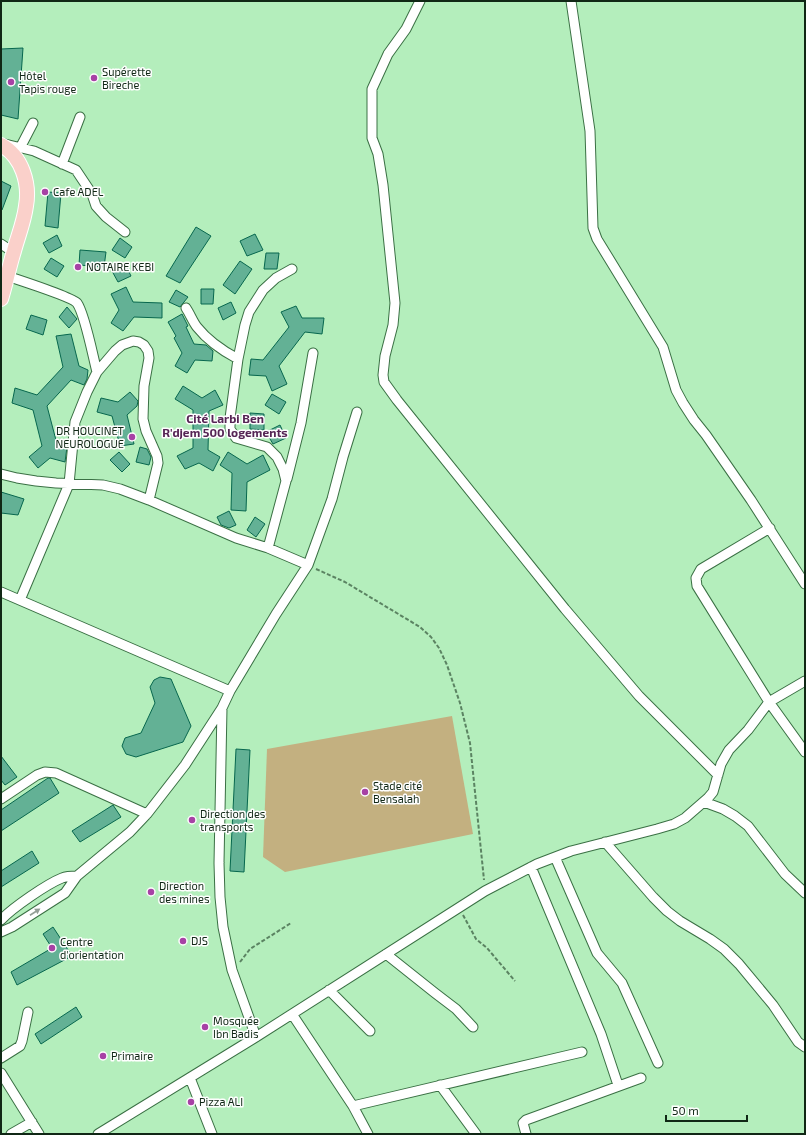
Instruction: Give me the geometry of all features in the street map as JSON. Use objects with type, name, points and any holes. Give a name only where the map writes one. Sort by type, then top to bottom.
[{"type":"main road","points":[[1,144],[8,148],[17,160],[24,173],[27,189],[26,206],[1,299]]},
{"type":"street","points":[[420,1],[406,29],[388,54],[372,89],[372,138],[378,154],[395,303],[393,325],[382,375],[384,382],[388,390],[575,621],[639,696],[718,775]]},
{"type":"street","points":[[571,1],[590,131],[593,228],[596,239],[663,347],[676,390],[683,403],[770,528],[805,584]]},
{"type":"street","points":[[62,164],[80,117]]},
{"type":"street","points":[[20,148],[33,123]]},
{"type":"street","points":[[1,144],[34,151],[76,170],[92,194],[96,206],[106,217],[125,232]]},
{"type":"street","points":[[1,244],[14,252]]},
{"type":"street","points":[[286,481],[283,469],[277,457],[267,447],[236,438],[230,429],[230,418],[238,359],[249,312],[263,290],[276,278],[292,269]]},
{"type":"street","points":[[7,276],[65,297],[76,303],[85,325],[97,372]]},
{"type":"street","points":[[186,308],[197,327],[210,340],[225,352],[238,359]]},
{"type":"street","points":[[20,600],[69,484],[75,422],[87,392],[97,372],[115,351],[122,345],[133,341],[144,345],[148,351],[149,358],[144,386],[143,419],[146,431],[157,456],[158,463],[149,500]]},
{"type":"street","points":[[268,548],[301,423],[313,353]]},
{"type":"street","points":[[1,932],[12,927],[65,893],[77,876],[109,850],[147,814],[185,766],[222,708],[230,691],[276,614],[308,565],[332,499],[343,457],[358,412]]},
{"type":"street","points":[[1,474],[30,480],[69,484],[103,485],[120,489],[236,538],[268,548],[308,565]]},
{"type":"street","points":[[770,528],[701,569],[696,578],[697,586],[769,702],[805,752]]},
{"type":"street","points":[[1,592],[230,691]]},
{"type":"street","points":[[103,1133],[485,891],[531,867],[571,851],[674,824],[685,818],[704,802],[713,792],[721,764],[729,750],[748,730],[769,702],[805,681]]},
{"type":"street","points":[[222,708],[219,863],[223,927],[232,970],[256,1037]]},
{"type":"street","points":[[1,799],[37,775],[50,771],[147,814]]},
{"type":"street","points":[[704,802],[723,809],[748,826],[785,874],[805,893]]},
{"type":"street","points":[[605,842],[652,897],[667,911],[724,949],[739,964],[772,1004],[798,1042],[805,1047]]},
{"type":"street","points":[[555,857],[597,953],[622,983],[658,1063]]},
{"type":"street","points":[[531,867],[602,1034],[618,1085]]},
{"type":"street","points":[[1,920],[5,915],[58,880],[77,876]]},
{"type":"street","points":[[386,954],[456,1009],[473,1027]]},
{"type":"street","points":[[329,990],[370,1031]]},
{"type":"street","points":[[1,1058],[20,1046],[28,1012]]},
{"type":"street","points":[[292,1014],[353,1106],[368,1134]]},
{"type":"street","points":[[353,1106],[582,1052]]},
{"type":"street","points":[[1,1073],[39,1134]]},
{"type":"street","points":[[190,1078],[212,1134]]},
{"type":"street","points":[[526,1134],[523,1124],[526,1120],[618,1085],[641,1078]]},
{"type":"street","points":[[440,1085],[476,1134]]},
{"type":"street","points":[[12,1134],[32,1122]]},
{"type":"path","points":[[308,565],[345,582],[420,627],[431,637],[439,648],[447,665],[458,697],[470,743],[485,891]]},
{"type":"path","points":[[458,908],[476,938],[515,981]]},
{"type":"path","points":[[232,970],[250,949],[292,923]]},
{"type":"shaded area","name":"Stade cité Bensalah","points":[[452,716],[473,834],[285,872],[263,857],[267,749]]},
{"type":"building","name":"Hôtel Tapis rouge","points":[[23,48],[18,119],[1,115],[1,49]]},
{"type":"building","points":[[1,181],[11,186],[2,210],[1,210]]},
{"type":"building","points":[[48,192],[61,193],[58,228],[45,226]]},
{"type":"building","points":[[196,227],[211,236],[180,283],[166,276]]},
{"type":"building","points":[[255,234],[263,250],[247,256],[240,241]]},
{"type":"building","points":[[57,235],[62,246],[49,253],[43,243]]},
{"type":"building","points":[[120,238],[132,247],[125,258],[112,250]]},
{"type":"building","points":[[80,250],[106,252],[104,267],[79,265]]},
{"type":"building","points":[[266,253],[279,253],[277,269],[264,269]]},
{"type":"building","points":[[51,258],[64,266],[57,277],[44,269]]},
{"type":"building","points":[[240,261],[252,269],[235,294],[223,285]]},
{"type":"building","points":[[125,264],[131,276],[118,282],[112,271]]},
{"type":"building","points":[[126,287],[133,302],[162,303],[162,318],[134,317],[123,331],[111,323],[119,310],[111,294]]},
{"type":"building","points":[[201,289],[214,289],[213,304],[201,304]]},
{"type":"building","points":[[176,290],[188,297],[180,307],[169,302]]},
{"type":"building","points":[[231,302],[236,313],[223,320],[218,308]]},
{"type":"building","points":[[296,306],[302,318],[324,318],[322,334],[305,332],[279,366],[287,384],[272,391],[266,376],[249,375],[251,359],[263,360],[289,327],[281,312]]},
{"type":"building","points":[[67,307],[77,319],[69,328],[59,317]]},
{"type":"building","points":[[182,314],[194,344],[206,345],[213,351],[212,361],[195,360],[187,373],[175,366],[182,353],[174,338],[176,336],[168,322]]},
{"type":"building","points":[[31,315],[47,320],[43,335],[26,329]]},
{"type":"building","points":[[71,334],[79,366],[88,370],[87,379],[84,385],[71,380],[47,406],[57,444],[67,447],[65,462],[50,458],[38,468],[29,457],[42,446],[33,410],[12,403],[15,388],[37,395],[63,367],[56,336]]},
{"type":"building","points":[[183,386],[202,398],[215,390],[223,405],[209,411],[208,450],[220,457],[213,471],[199,463],[185,469],[177,456],[193,448],[193,410],[175,399]]},
{"type":"building","points":[[130,392],[138,401],[137,406],[127,415],[134,444],[120,446],[112,416],[97,412],[101,398],[118,402]]},
{"type":"building","points":[[272,394],[286,402],[279,414],[265,405]]},
{"type":"building","points":[[250,413],[264,414],[264,430],[250,429]]},
{"type":"building","points":[[280,425],[286,438],[273,444],[266,432]]},
{"type":"building","points":[[140,447],[147,449],[151,457],[149,465],[136,462]]},
{"type":"building","points":[[119,452],[130,464],[122,472],[110,460]]},
{"type":"building","points":[[228,452],[247,464],[263,455],[270,470],[247,482],[246,511],[231,510],[232,473],[220,465]]},
{"type":"building","points":[[1,492],[24,499],[18,515],[1,513]]},
{"type":"building","points":[[229,511],[236,525],[229,528],[221,525],[217,517]]},
{"type":"building","points":[[255,517],[265,524],[256,537],[247,530]]},
{"type":"building","points":[[160,677],[171,679],[191,726],[183,742],[136,757],[126,754],[122,746],[125,738],[141,733],[155,703],[150,687],[154,680]]},
{"type":"building","points":[[236,749],[250,750],[244,872],[230,871]]},
{"type":"building","points":[[1,756],[17,777],[5,785],[1,780]]},
{"type":"building","points":[[50,778],[59,793],[1,831],[1,810]]},
{"type":"building","points":[[113,805],[121,817],[80,842],[72,831]]},
{"type":"building","points":[[32,851],[39,863],[1,887],[1,871]]},
{"type":"building","points":[[53,927],[72,956],[17,985],[11,972],[52,948],[43,934]]},
{"type":"building","points":[[76,1007],[82,1017],[41,1044],[35,1034]]},
{"type":"place","name":"Supérette Bireche","points":[[94,78]]},
{"type":"place","name":"Hôtel Tapis rouge","points":[[11,82]]},
{"type":"place","name":"Cafe ADEL","points":[[45,192]]},
{"type":"place","name":"NOTAIRE KEBI","points":[[78,267]]},
{"type":"place","name":"DR HOUCINET NEUROLOGUE","points":[[132,437]]},
{"type":"place","name":"Stade cité Bensalah","points":[[365,792]]},
{"type":"place","name":"Direction des transports","points":[[192,820]]},
{"type":"place","name":"Direction des mines","points":[[151,892]]},
{"type":"place","name":"DJS","points":[[183,941]]},
{"type":"place","name":"Centre d'orientation","points":[[52,948]]},
{"type":"place","name":"Mosquée Ibn Badis","points":[[205,1027]]},
{"type":"place","name":"Primaire","points":[[103,1056]]},
{"type":"place","name":"Pizza ALI","points":[[191,1102]]},
{"type":"district","name":"Cité Larbi Ben R'djem 500 logements","points":[[225,426]]}]
